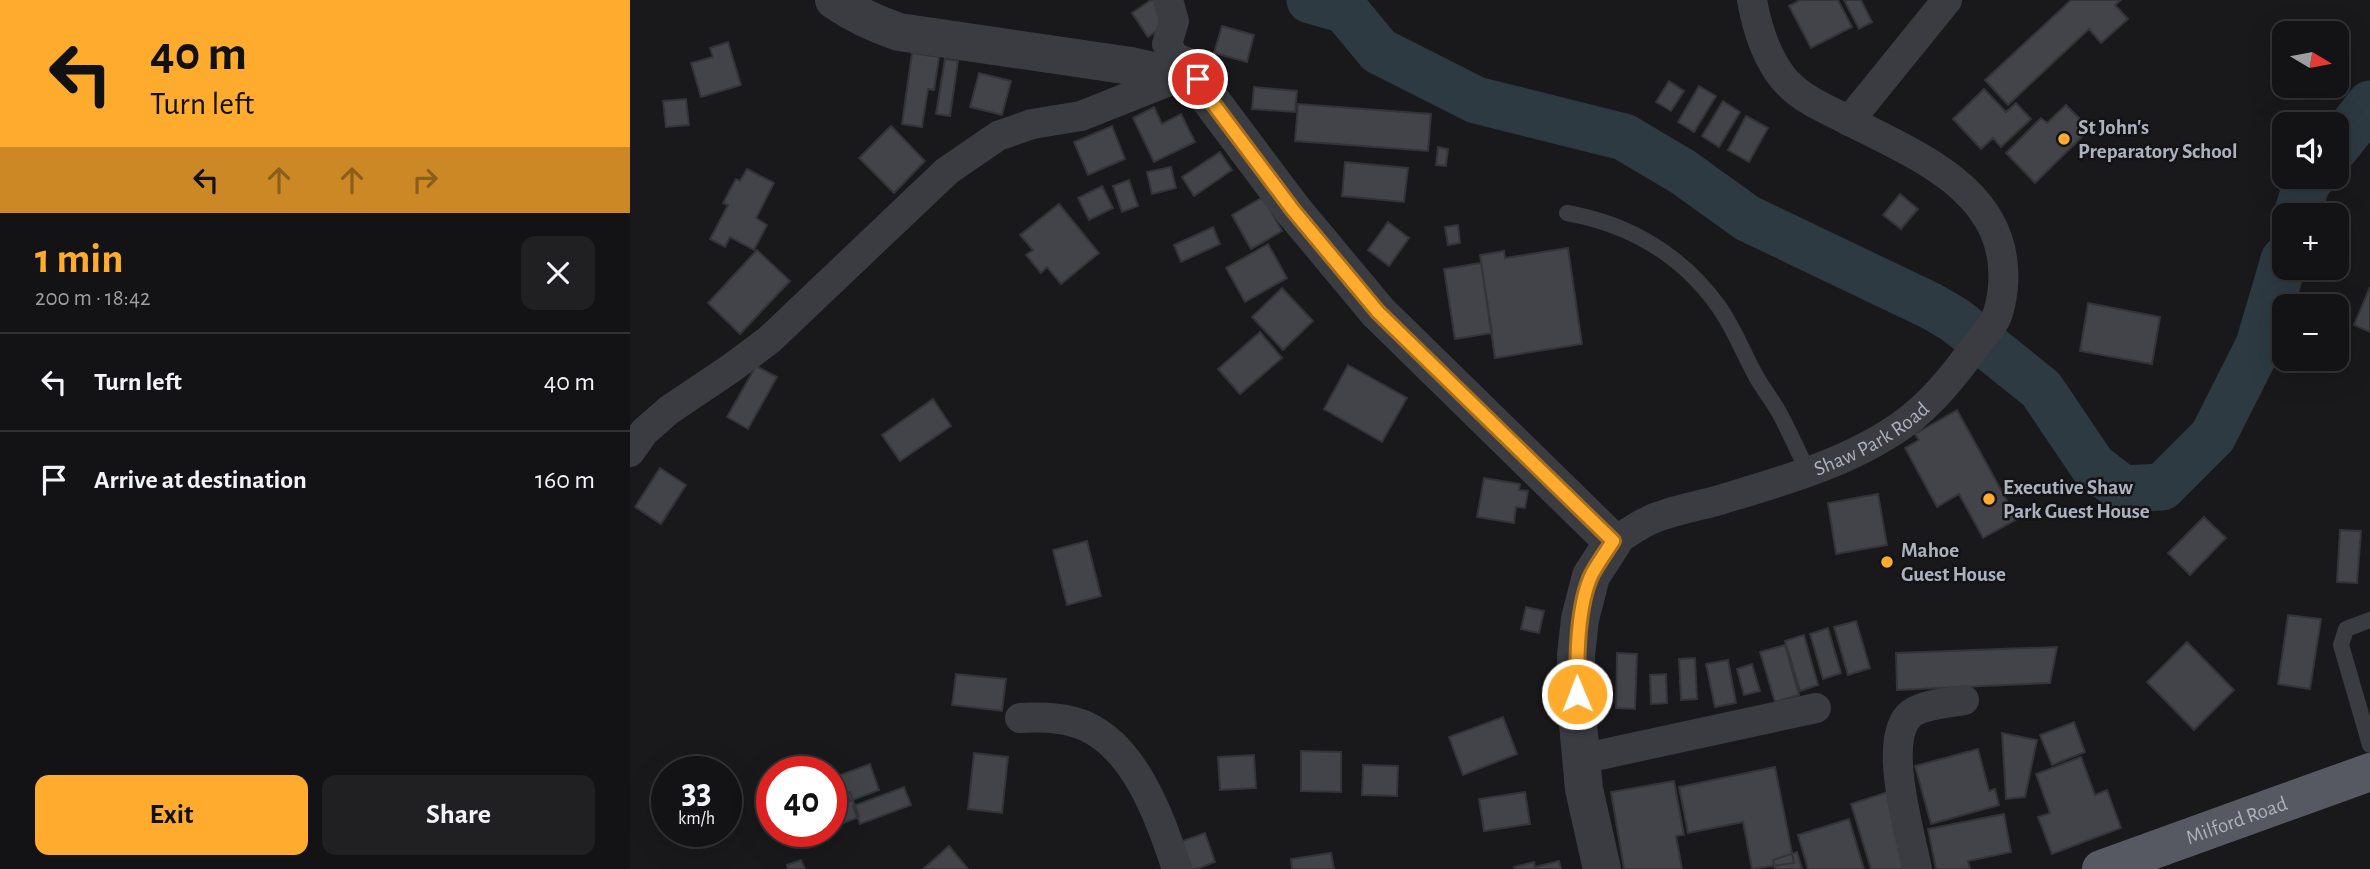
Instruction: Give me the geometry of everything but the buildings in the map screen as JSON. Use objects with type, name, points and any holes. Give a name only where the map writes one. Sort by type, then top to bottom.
[{"type":"main road","name":"Milford Road","points":[[2101,869],[2370,772]]},
{"type":"street","points":[[834,0],[873,23],[899,32],[1088,59],[1192,86],[1378,312],[1613,541]]},
{"type":"street","points":[[1168,0],[1174,21],[1167,44],[1174,57],[1191,64],[1192,86]]},
{"type":"street","name":"Shaw Park Road","points":[[1602,869],[1584,789],[1576,655],[1580,619],[1591,576],[1613,541],[1651,520],[1808,472],[1864,448],[1902,425],[1942,388],[1959,368],[1996,319],[2002,296],[2002,251],[1990,221],[1957,181],[1927,161],[1804,98],[1783,78],[1766,51],[1752,0]]},
{"type":"street","points":[[1849,121],[1947,0]]},
{"type":"street","points":[[630,452],[644,432],[668,410],[769,340],[947,171],[998,136],[1032,124],[1081,116],[1192,86]]},
{"type":"street","points":[[1917,869],[1896,761],[1903,724],[1911,714],[1925,707],[1964,700]]},
{"type":"street","points":[[1581,759],[1816,708]]},
{"type":"street","points":[[1020,719],[1041,717],[1076,722],[1099,733],[1144,784],[1159,816],[1177,869]]},
{"type":"lane","points":[[1567,213],[1593,218],[1620,228],[1652,243],[1684,266],[1719,307],[1759,381],[1780,413],[1808,472]]},
{"type":"lane","points":[[2370,620],[2346,629],[2341,645],[2370,745]]},
{"type":"waterway","points":[[1310,0],[1345,10],[1379,51],[1476,100],[1624,137],[1683,172],[1747,218],[1955,320],[2041,389],[2093,466],[2123,489],[2162,487],[2213,436],[2259,345],[2278,280]]},
{"type":"waterway","points":[[2349,131],[2370,104]]},
{"type":"waterway","points":[[2301,203],[2305,189]]},
{"type":"place","name":"St John's Preparatory School","points":[[2064,139]]},
{"type":"place","name":"Executive Shaw Park Guest House","points":[[1989,499]]},
{"type":"place","name":"Mahoe Guest House","points":[[1887,562]]},
{"type":"route","points":[[1198,79],[1206,94],[1293,210],[1378,312],[1613,541],[1591,576],[1580,619],[1576,655],[1577,694]]}]
